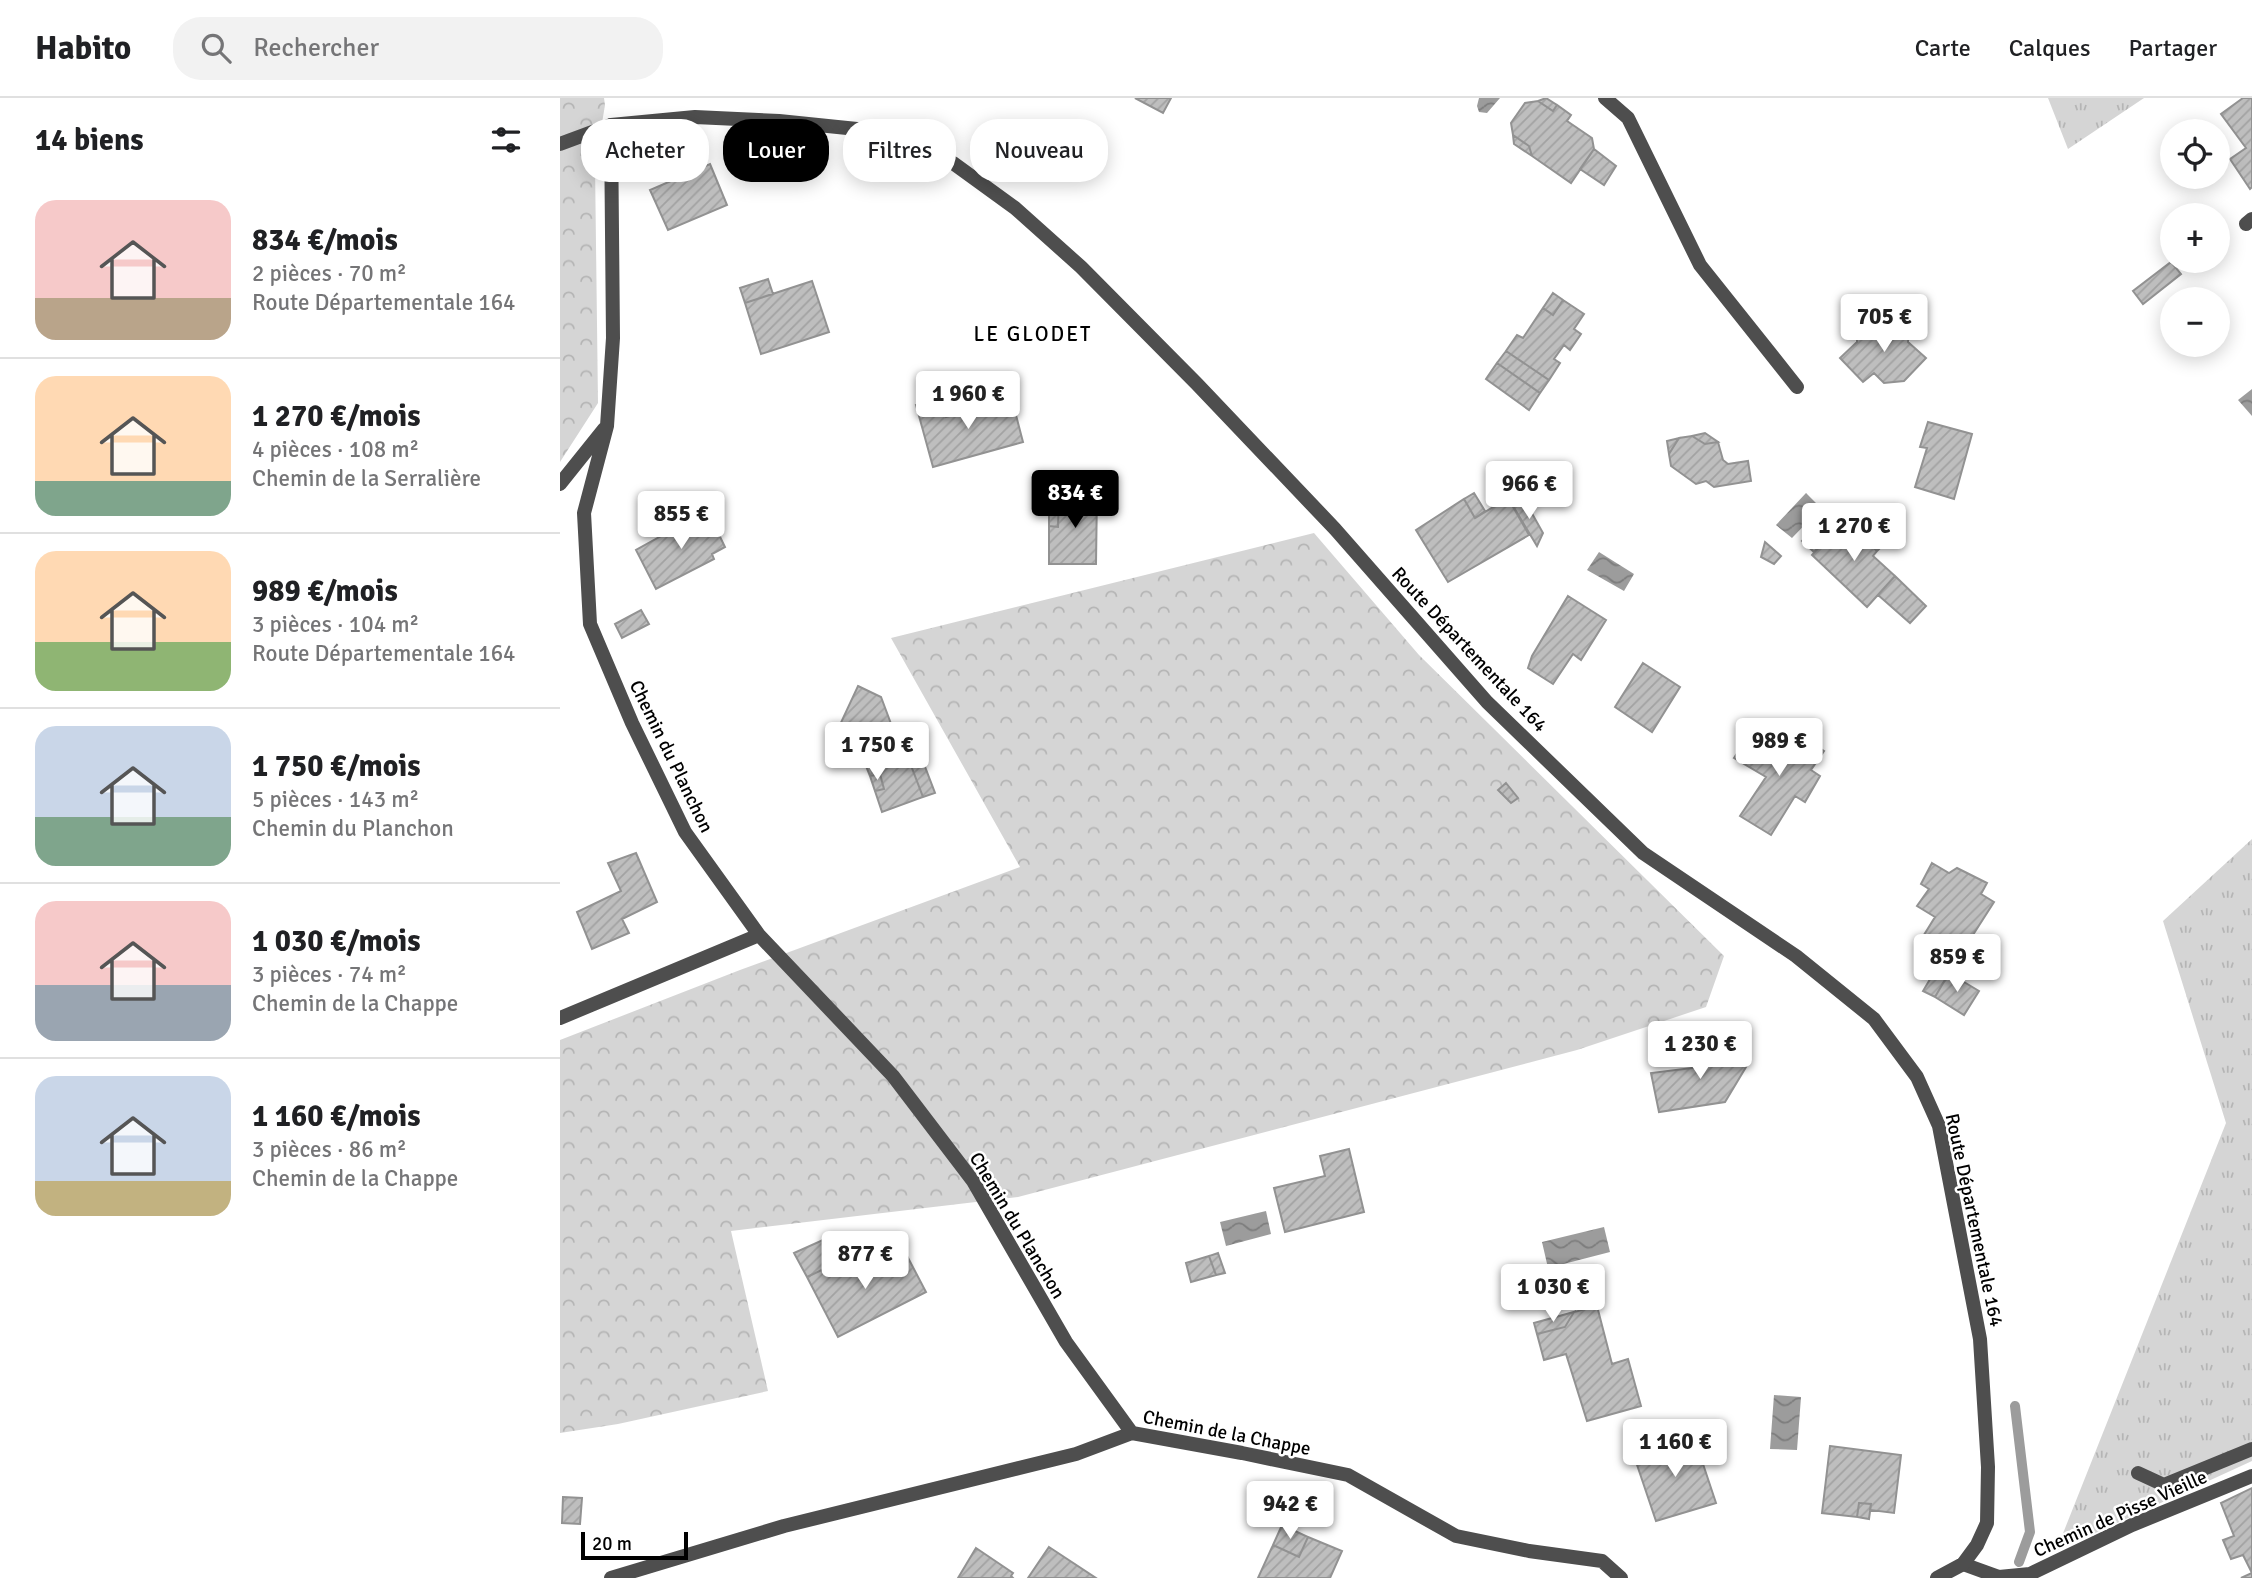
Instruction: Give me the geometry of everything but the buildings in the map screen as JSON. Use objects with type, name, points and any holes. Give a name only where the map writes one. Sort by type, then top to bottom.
[{"type":"street","points":[[1605,98],[1628,118],[1700,265],[1797,387]]},
{"type":"street","name":"Route Départementale 164","points":[[674,119],[695,117],[779,121],[857,129],[912,139],[953,163],[1015,208],[1080,267],[1197,384],[1335,529],[1487,702],[1643,853],[1796,956],[1874,1019],[1917,1077],[1939,1126],[1980,1339],[1988,1467],[1987,1523],[1977,1545],[1963,1564],[1937,1578]]},
{"type":"street","name":"Route Départementale 164","points":[[560,144],[581,136]]},
{"type":"street","name":"Chemin du Planchon","points":[[612,182],[613,338],[607,426],[584,513],[590,624],[632,723],[685,832],[759,935],[893,1076],[972,1181],[1066,1342],[1132,1433]]},
{"type":"street","points":[[560,484],[607,426]]},
{"type":"street","points":[[560,1017],[759,935]]},
{"type":"street","name":"Chemin de la Chappe","points":[[611,1578],[784,1526],[1076,1454],[1132,1433],[1348,1475],[1456,1536],[1529,1551],[1602,1561],[1621,1578]]},
{"type":"street","points":[[2138,1473],[2164,1485],[2252,1449]]},
{"type":"street","name":"Chemin de Pisse Vieille","points":[[1963,1564],[1999,1577],[2030,1574],[2132,1525],[2252,1476]]},
{"type":"green space","points":[[560,98],[604,98],[603,119],[581,119],[581,182],[595,182],[598,403],[560,462]]},
{"type":"green space","points":[[2048,98],[2144,98],[2068,149]]},
{"type":"green space","points":[[1314,533],[1419,655],[1724,956],[1706,1007],[1577,1050],[1018,1197],[731,1231],[768,1391],[618,1424],[560,1433],[560,1040],[740,970],[1020,867],[891,638]]},
{"type":"green space","points":[[2252,839],[2252,1461],[2056,1551],[2226,1123],[2163,921]]},
{"type":"water","points":[[1479,98],[1500,98],[1487,113],[1479,112]]},
{"type":"water","points":[[2252,389],[2252,416],[2238,400]]},
{"type":"water","points":[[1806,493],[1821,508],[1792,538],[1776,525]]},
{"type":"water","points":[[1599,552],[1634,574],[1624,591],[1587,570]]},
{"type":"water","points":[[1266,1211],[1271,1234],[1226,1246],[1220,1222]]},
{"type":"water","points":[[1604,1227],[1610,1252],[1548,1268],[1542,1242]]},
{"type":"water","points":[[1774,1395],[1801,1397],[1797,1450],[1770,1449]]},
{"type":"waterway","points":[[2015,1406],[2030,1532],[2019,1562]]},
{"type":"district","name":"LE GLODET","points":[[1033,334]]}]
